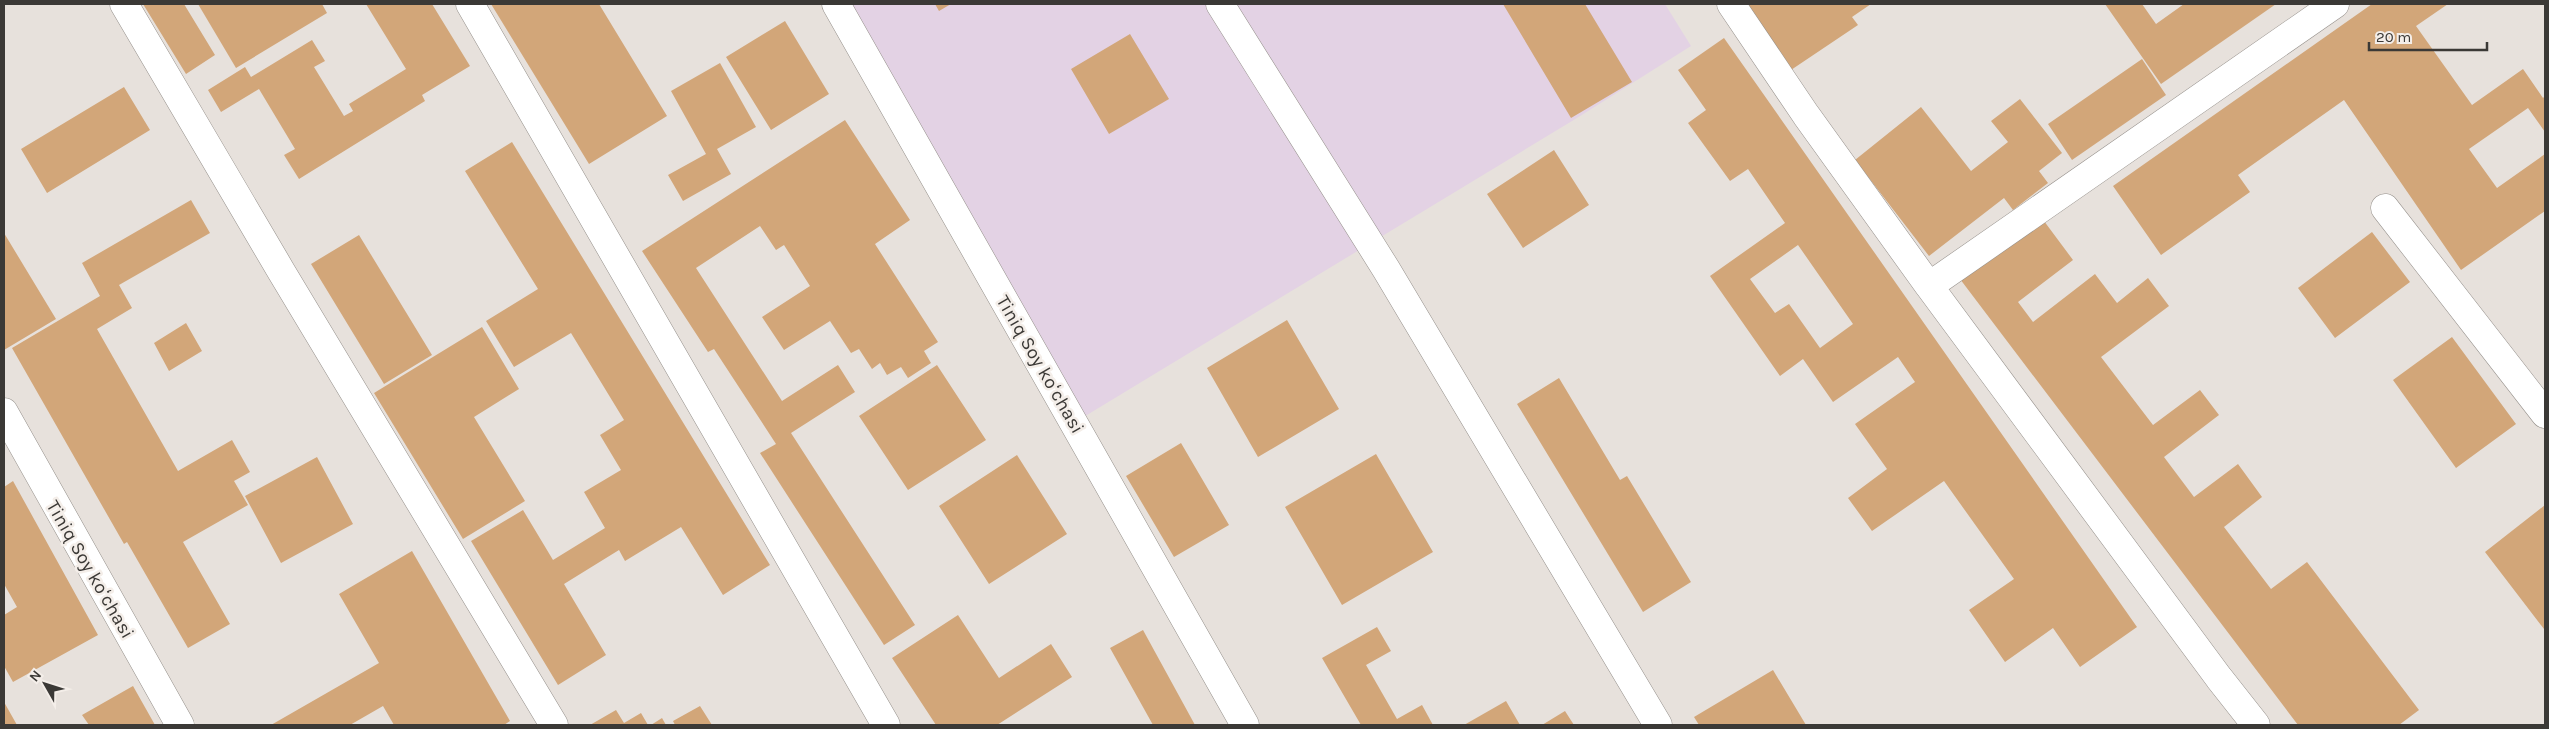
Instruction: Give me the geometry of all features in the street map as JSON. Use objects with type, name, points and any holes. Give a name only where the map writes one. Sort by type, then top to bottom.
[{"type":"street","points":[[124,4],[281,271],[554,725]]},
{"type":"street","points":[[470,4],[886,725]]},
{"type":"street","name":"Tiniq Soy koʻchasi","points":[[836,4],[1245,725]]},
{"type":"street","points":[[1220,4],[1386,269],[1658,725]]},
{"type":"street","points":[[1731,4],[1806,115],[1929,286],[2213,670],[2256,725]]},
{"type":"street","points":[[1929,286],[2335,4]]},
{"type":"street","points":[[2385,208],[2545,414]]},
{"type":"street","name":"Tiniq Soy koʻchasi","points":[[4,412],[180,725]]},
{"type":"shaded area","points":[[842,4],[1665,4],[1691,46],[1577,118],[1082,418]]},
{"type":"building","points":[[143,4],[184,4],[215,55],[186,74]]},
{"type":"building","points":[[198,4],[322,4],[327,13],[236,68]]},
{"type":"building","points":[[366,4],[432,4],[470,66],[422,95],[425,101],[299,179],[284,155],[295,149],[259,89],[221,112],[208,90],[245,67],[251,77],[312,40],[325,61],[314,67],[344,116],[353,111],[349,104],[406,69]]},
{"type":"building","points":[[491,4],[599,4],[667,116],[589,164]]},
{"type":"building","points":[[935,4],[951,4],[939,11]]},
{"type":"building","points":[[1503,4],[1585,4],[1632,82],[1571,118]]},
{"type":"building","points":[[1738,4],[1871,4],[1852,17],[1858,25],[1785,74]]},
{"type":"building","points":[[2105,4],[2142,4],[2156,24],[2184,4],[2276,4],[2161,84]]},
{"type":"building","points":[[2372,4],[2448,4],[2416,26],[2472,105],[2523,69],[2543,98],[2545,96],[2545,132],[2528,108],[2469,149],[2497,188],[2545,154],[2545,211],[2461,270],[2344,100],[2238,175],[2250,192],[2161,255],[2113,186]]},
{"type":"building","points":[[785,21],[829,94],[771,130],[726,57]]},
{"type":"building","points":[[1130,34],[1169,99],[1109,134],[1071,69]]},
{"type":"building","points":[[1724,38],[2137,627],[2080,667],[2053,628],[2005,662],[1969,610],[2014,579],[1944,481],[1872,531],[1848,498],[1887,469],[1855,424],[1915,382],[1898,357],[1833,402],[1803,359],[1780,376],[1710,276],[1785,223],[1748,169],[1730,181],[1688,123],[1706,110],[1678,70]],"holes":[[[1798,245],[1853,324],[1820,348],[1789,304],[1775,313],[1750,279]]]},
{"type":"building","points":[[2142,59],[2166,95],[2072,160],[2048,124]]},
{"type":"building","points":[[720,63],[756,127],[717,149],[731,174],[683,201],[668,175],[706,154],[671,91]]},
{"type":"building","points":[[124,87],[150,130],[47,193],[21,149]]},
{"type":"building","points":[[2020,99],[2062,153],[2039,171],[2048,183],[2013,210],[2004,198],[1929,256],[1855,160],[1921,107],[1971,171],[2008,142],[1991,121]]},
{"type":"building","points":[[845,120],[910,220],[875,244],[938,342],[924,351],[931,363],[908,378],[901,367],[887,375],[880,363],[872,369],[859,349],[851,353],[830,321],[784,350],[762,317],[810,286],[784,245],[776,250],[760,226],[696,268],[782,401],[838,365],[855,392],[791,433],[915,625],[884,645],[760,453],[776,444],[714,349],[708,352],[642,251]]},
{"type":"building","points":[[512,142],[770,565],[723,595],[681,527],[625,561],[619,550],[564,584],[606,655],[558,685],[471,541],[523,510],[553,560],[605,528],[584,492],[621,470],[600,435],[624,420],[571,333],[514,367],[486,321],[538,289],[465,171]]},
{"type":"building","points":[[1554,150],[1589,205],[1523,248],[1487,194]]},
{"type":"building","points":[[191,200],[210,233],[119,285],[132,308],[97,329],[178,471],[232,440],[250,472],[234,481],[248,505],[183,542],[230,624],[188,648],[127,542],[124,544],[12,348],[100,296],[82,263]]},
{"type":"building","points":[[2041,217],[2073,260],[2018,302],[2033,322],[2095,274],[2117,303],[2148,278],[2169,306],[2101,357],[2153,425],[2200,390],[2219,415],[2164,457],[2194,497],[2238,464],[2262,497],[2224,527],[2271,589],[2307,562],[2419,710],[2399,725],[2298,725],[1960,279]]},
{"type":"building","points":[[2372,232],[2410,282],[2335,338],[2298,288]]},
{"type":"building","points":[[4,233],[56,319],[4,350]]},
{"type":"building","points":[[359,235],[432,355],[384,384],[311,264]]},
{"type":"building","points":[[1287,320],[1339,409],[1258,457],[1207,368]]},
{"type":"building","points":[[186,323],[202,351],[169,371],[154,343]]},
{"type":"building","points":[[482,327],[519,389],[474,417],[525,501],[463,539],[374,393]]},
{"type":"building","points":[[2452,337],[2516,424],[2456,468],[2393,380]]},
{"type":"building","points":[[937,365],[986,440],[908,490],[859,416]]},
{"type":"building","points":[[1559,378],[1620,480],[1627,476],[1691,582],[1643,612],[1517,404]]},
{"type":"building","points":[[1181,443],[1229,525],[1174,557],[1126,476]]},
{"type":"building","points":[[1376,454],[1433,552],[1342,605],[1285,507]]},
{"type":"building","points":[[1017,455],[1067,534],[989,584],[939,506]]},
{"type":"building","points":[[317,457],[353,524],[281,563],[245,496]]},
{"type":"building","points":[[13,481],[98,635],[13,682],[4,666],[4,615],[17,607],[4,584],[4,487]]},
{"type":"building","points":[[2545,505],[2545,627],[2544,629],[2485,552]]},
{"type":"building","points":[[412,551],[510,721],[504,725],[394,725],[383,706],[350,725],[271,725],[379,663],[339,594]]},
{"type":"building","points":[[958,615],[999,678],[1051,644],[1072,677],[997,725],[936,725],[892,658]]},
{"type":"building","points":[[1377,627],[1391,651],[1366,665],[1397,719],[1422,705],[1433,725],[1361,725],[1322,658]]},
{"type":"building","points":[[1143,630],[1195,725],[1153,725],[1110,648]]},
{"type":"building","points":[[1773,670],[1806,725],[1699,725],[1694,717]]},
{"type":"building","points":[[133,686],[155,725],[89,725],[82,715]]},
{"type":"building","points":[[1506,701],[1520,725],[1464,725]]},
{"type":"building","points":[[4,702],[17,725],[4,725]]},
{"type":"building","points":[[700,706],[712,725],[675,725],[673,721]]},
{"type":"building","points":[[616,710],[624,723],[641,713],[648,725],[590,725]]},
{"type":"building","points":[[1565,711],[1574,725],[1542,725]]},
{"type":"building","points":[[662,718],[666,725],[651,725]]}]
